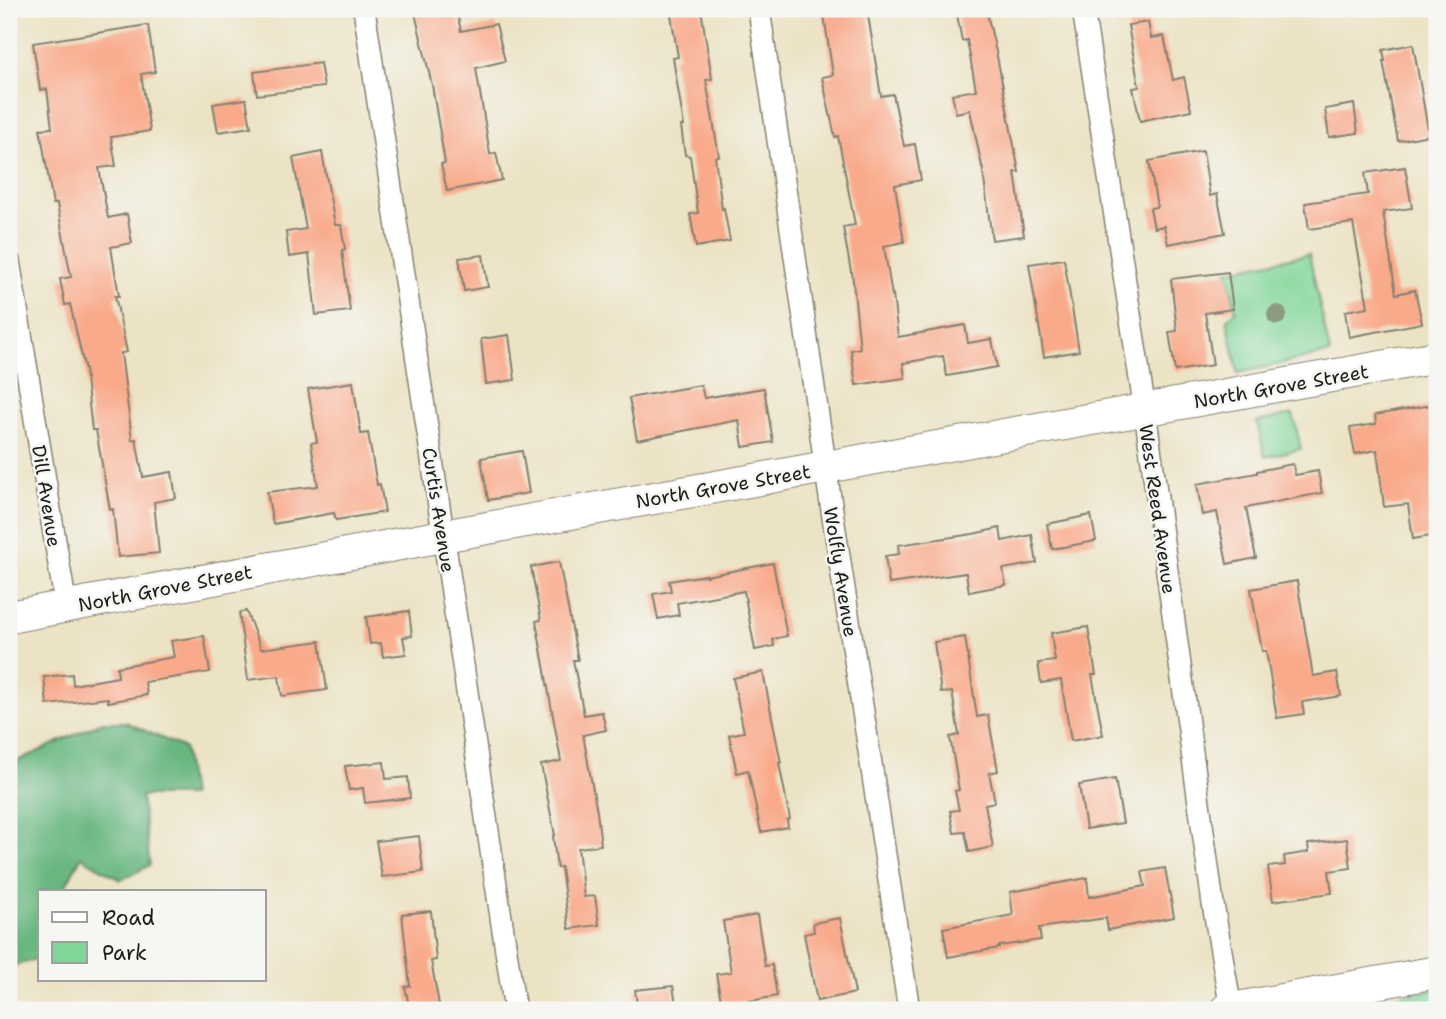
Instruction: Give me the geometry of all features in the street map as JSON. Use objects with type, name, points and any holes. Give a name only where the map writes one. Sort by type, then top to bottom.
[{"type":"street","name":"Curtis Avenue","points":[[364,9],[515,1010]]},
{"type":"street","name":"Wolfly Avenue","points":[[759,9],[909,1010]]},
{"type":"street","name":"West Reed Avenue","points":[[1083,9],[1145,411],[1228,1010]]},
{"type":"street","name":"Dill Avenue","points":[[9,261],[66,607]]},
{"type":"street","name":"North Grove Street","points":[[9,617],[1437,357]]},
{"type":"street","points":[[1228,1010],[1437,972]]},
{"type":"green space","points":[[1309,254],[1330,353],[1238,373],[1227,319],[1236,311],[1227,271]]},
{"type":"green space","points":[[1293,414],[1301,449],[1265,457],[1257,422]]},
{"type":"green space","points":[[102,722],[126,722],[184,748],[191,796],[141,796],[150,865],[121,880],[81,857],[65,890],[38,890],[38,959],[9,967],[9,765]]},
{"type":"green space","points":[[1437,989],[1437,1010],[1319,1010]]},
{"type":"building","points":[[414,9],[456,9],[461,31],[496,24],[505,61],[476,68],[490,154],[496,153],[502,180],[447,191],[441,164],[445,163],[432,85]]},
{"type":"building","points":[[670,9],[701,9],[712,79],[706,80],[719,156],[715,157],[722,209],[724,208],[730,241],[696,247],[690,214],[698,213],[690,156],[685,155],[681,126],[684,126],[673,58],[678,57]]},
{"type":"building","points":[[823,9],[867,9],[881,96],[893,94],[904,146],[915,144],[921,180],[895,185],[904,242],[884,246],[898,337],[965,325],[968,343],[992,339],[997,367],[947,376],[943,356],[903,363],[905,378],[856,385],[851,350],[860,348],[852,272],[843,227],[855,225],[838,136],[835,137],[822,77],[833,75]]},
{"type":"building","points":[[956,9],[986,9],[1019,172],[1015,172],[1024,236],[992,240],[983,171],[970,110],[956,113],[952,94],[976,90],[967,40],[962,41]]},
{"type":"building","points":[[1148,22],[1151,38],[1164,36],[1173,80],[1184,77],[1191,110],[1140,121],[1133,88],[1139,87],[1128,25]]},
{"type":"building","points":[[148,25],[155,72],[141,74],[150,131],[111,137],[116,166],[99,168],[108,218],[127,214],[132,243],[111,247],[119,296],[115,296],[127,352],[121,353],[132,440],[136,439],[143,477],[172,472],[176,498],[154,502],[159,553],[118,557],[113,509],[110,510],[96,430],[92,430],[85,370],[70,304],[65,305],[60,279],[71,277],[57,204],[53,204],[40,129],[52,128],[47,89],[40,90],[33,43]]},
{"type":"building","points":[[1413,44],[1429,135],[1398,141],[1383,50]]},
{"type":"building","points":[[320,63],[324,87],[257,95],[254,72]]},
{"type":"building","points":[[246,99],[251,127],[218,132],[213,104]]},
{"type":"building","points":[[1354,104],[1358,133],[1329,137],[1325,109]]},
{"type":"building","points":[[1203,151],[1210,196],[1217,194],[1225,233],[1168,244],[1164,226],[1154,228],[1150,208],[1157,207],[1149,161]]},
{"type":"building","points":[[322,152],[335,225],[341,225],[350,311],[316,315],[309,254],[289,257],[286,232],[306,229],[293,158]]},
{"type":"building","points":[[1405,167],[1412,208],[1383,212],[1396,294],[1415,290],[1422,323],[1349,337],[1345,311],[1368,307],[1353,223],[1309,229],[1305,203],[1368,194],[1365,173]]},
{"type":"building","points":[[483,255],[488,287],[464,291],[459,258]]},
{"type":"building","points":[[1064,259],[1079,351],[1044,357],[1029,264]]},
{"type":"building","points":[[1228,272],[1233,309],[1205,313],[1213,365],[1175,371],[1169,332],[1177,331],[1171,279]]},
{"type":"building","points":[[509,335],[515,380],[486,384],[481,339]]},
{"type":"building","points":[[353,382],[361,434],[368,433],[377,485],[380,484],[385,512],[336,520],[334,513],[273,524],[267,492],[318,486],[311,443],[317,442],[308,389]]},
{"type":"building","points":[[701,385],[704,398],[764,388],[773,442],[743,447],[739,420],[637,440],[629,398]]},
{"type":"building","points":[[1437,404],[1437,535],[1413,539],[1408,504],[1384,507],[1377,450],[1355,454],[1350,428],[1376,424],[1375,415]]},
{"type":"building","points":[[522,451],[529,493],[488,500],[481,458]]},
{"type":"building","points":[[1293,464],[1295,475],[1318,471],[1322,493],[1246,508],[1256,558],[1227,564],[1217,512],[1202,515],[1197,484]]},
{"type":"building","points":[[1091,515],[1096,541],[1052,549],[1047,524]]},
{"type":"building","points":[[1000,528],[1002,541],[1032,535],[1037,563],[1003,569],[1006,585],[969,592],[966,573],[889,584],[885,556],[899,554],[898,545]]},
{"type":"building","points":[[559,562],[578,660],[573,660],[584,715],[602,712],[606,730],[583,735],[601,845],[578,848],[584,897],[595,896],[599,925],[569,929],[561,867],[557,868],[555,835],[541,765],[561,761],[536,621],[541,620],[531,567]]},
{"type":"building","points":[[773,563],[787,636],[773,639],[774,646],[755,650],[744,591],[677,603],[679,615],[658,619],[653,594],[671,591],[669,581]]},
{"type":"building","points":[[1297,581],[1313,676],[1337,672],[1341,696],[1302,702],[1304,714],[1277,718],[1266,651],[1262,651],[1251,589]]},
{"type":"building","points":[[246,611],[261,649],[320,641],[327,690],[282,696],[279,676],[248,680],[239,613]]},
{"type":"building","points":[[409,611],[412,636],[403,637],[406,654],[383,657],[381,643],[370,644],[366,617]]},
{"type":"building","points":[[1088,627],[1096,675],[1092,675],[1103,735],[1071,741],[1061,680],[1041,683],[1038,663],[1055,661],[1051,633]]},
{"type":"building","points":[[204,636],[210,672],[145,682],[147,695],[108,702],[108,698],[47,705],[44,677],[72,674],[73,685],[118,677],[117,667],[174,657],[171,641]]},
{"type":"building","points":[[965,637],[977,717],[988,715],[998,771],[989,773],[995,802],[985,804],[993,847],[969,852],[965,832],[954,833],[950,811],[959,810],[955,791],[959,790],[950,737],[959,735],[952,692],[941,693],[934,642]]},
{"type":"building","points":[[763,672],[790,819],[787,820],[788,827],[761,832],[748,770],[737,773],[729,735],[744,732],[733,678]]},
{"type":"building","points":[[384,762],[386,779],[408,777],[410,798],[365,803],[363,788],[349,790],[345,766]]},
{"type":"building","points":[[1115,779],[1123,823],[1086,829],[1079,785]]},
{"type":"building","points":[[419,836],[423,872],[382,877],[376,841]]},
{"type":"building","points":[[1347,839],[1351,868],[1329,871],[1332,893],[1273,901],[1268,867],[1285,865],[1284,856],[1309,852],[1308,844]]},
{"type":"building","points":[[1165,868],[1174,917],[1108,930],[1106,918],[1039,928],[1041,940],[948,957],[943,928],[1013,915],[1010,892],[1087,878],[1089,897],[1145,886],[1142,872]]},
{"type":"building","points":[[431,911],[436,960],[431,961],[440,1010],[410,1010],[405,987],[410,986],[402,914]]},
{"type":"building","points":[[757,915],[765,966],[772,965],[777,996],[722,1006],[716,974],[731,972],[723,921]]},
{"type":"building","points":[[840,918],[855,993],[817,1001],[804,934],[814,932],[813,923]]},
{"type":"building","points":[[673,986],[677,1010],[638,1010],[635,990]]}]
